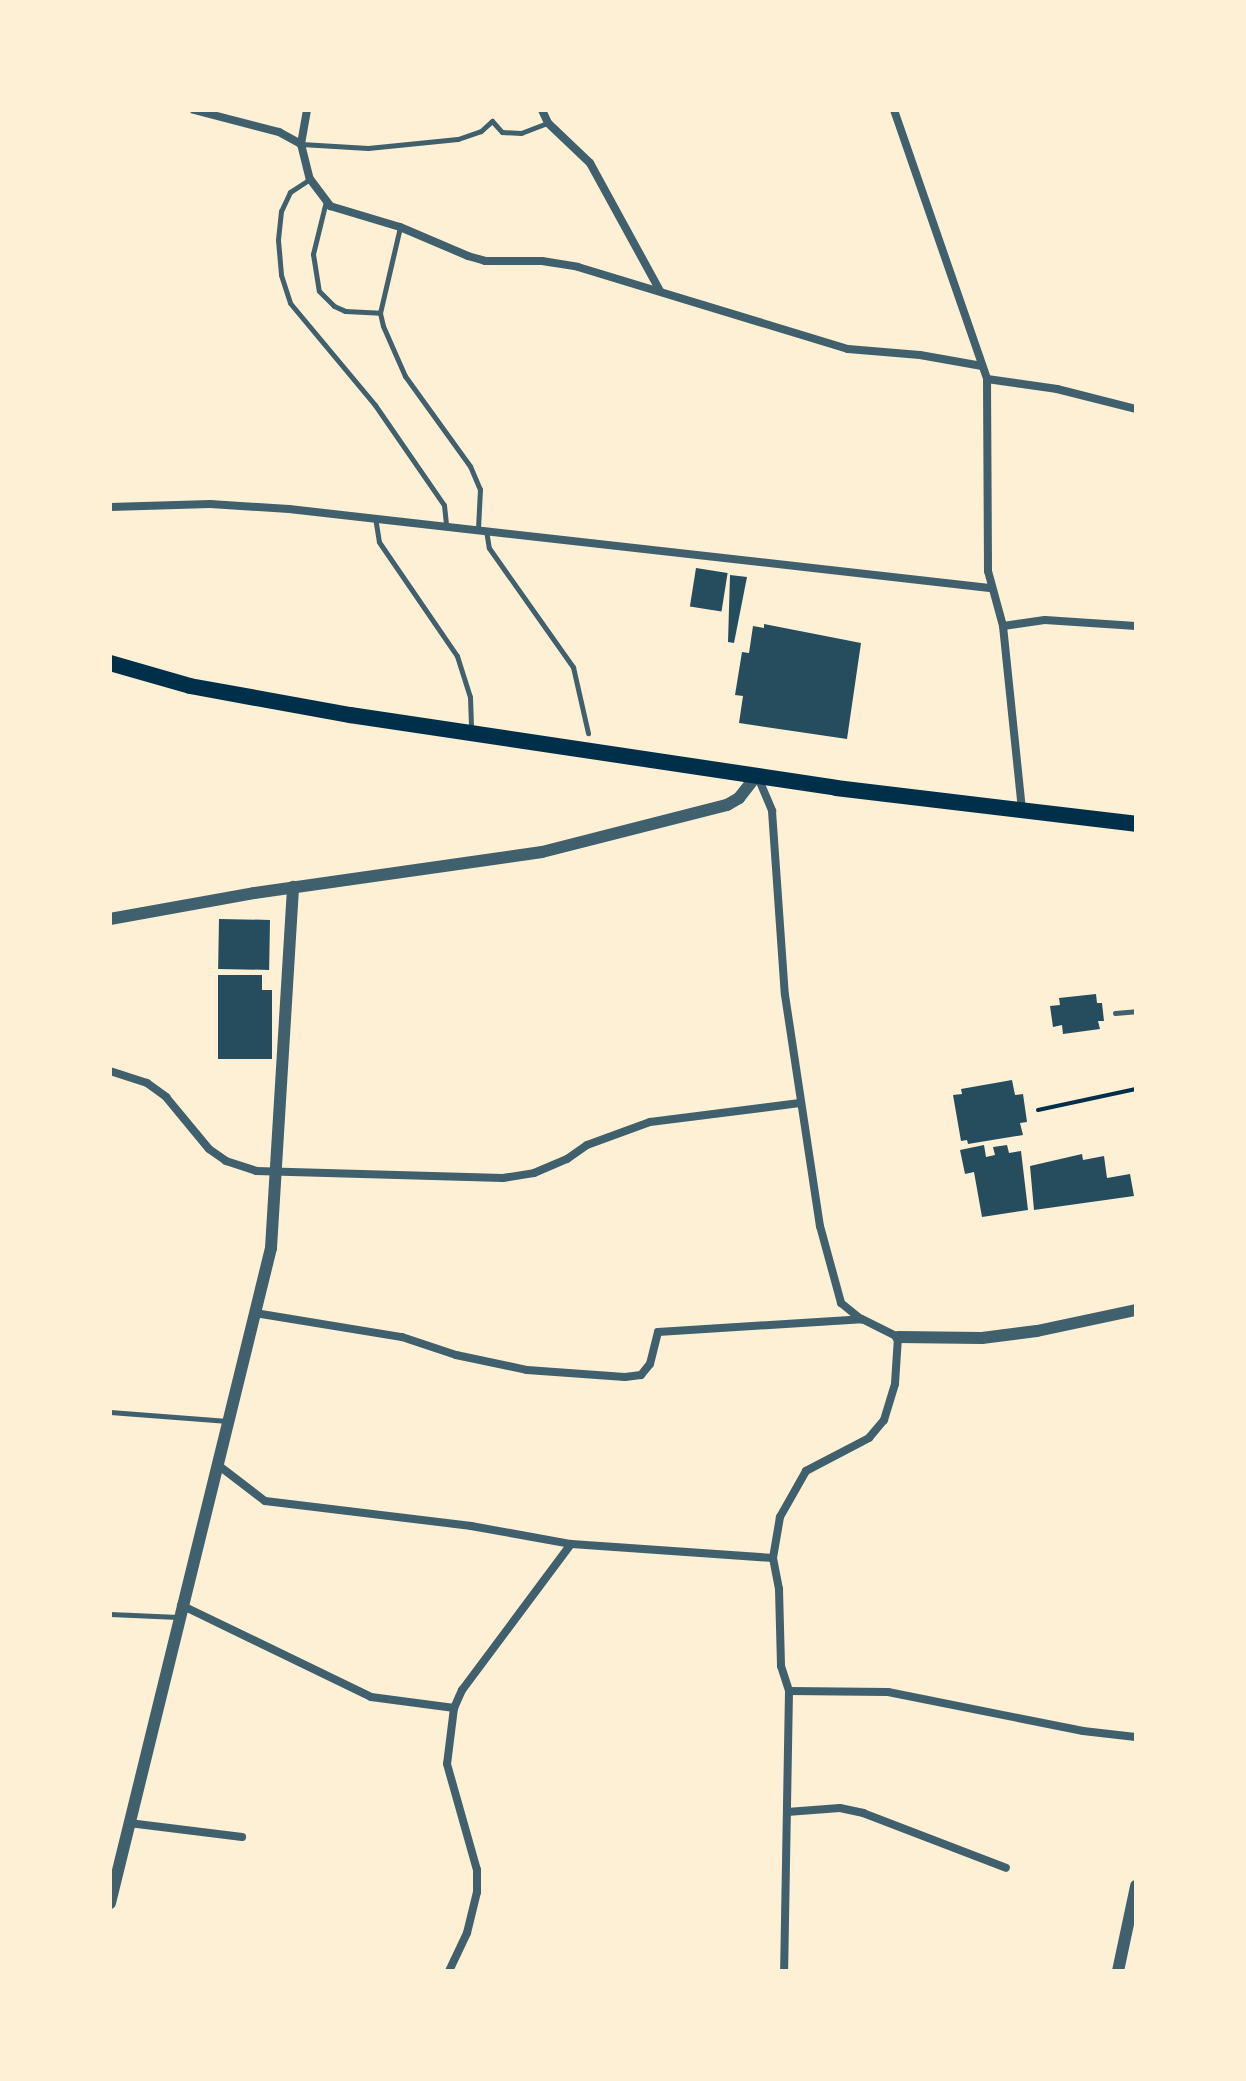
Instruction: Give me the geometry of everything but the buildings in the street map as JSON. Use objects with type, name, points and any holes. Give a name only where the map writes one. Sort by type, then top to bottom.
[{"type":"highway","points":[[110,663],[203,689],[471,733],[757,775],[1136,824]]},
{"type":"street","points":[[194,110],[240,119],[279,132],[301,144]]},
{"type":"street","points":[[307,110],[301,144],[310,179],[330,206],[400,227],[485,261],[542,261],[660,291],[848,349],[920,355],[982,366]]},
{"type":"street","points":[[542,110],[548,123],[590,163],[660,291]]},
{"type":"street","points":[[894,110],[987,379],[990,588],[1003,626],[1022,811]]},
{"type":"street","points":[[987,379],[1057,389],[1136,409]]},
{"type":"street","points":[[110,507],[210,504],[375,517],[990,588]]},
{"type":"street","points":[[1003,626],[1045,620],[1136,626]]},
{"type":"street","points":[[110,919],[293,887],[542,852],[693,815],[739,798],[757,775],[772,811],[785,995],[800,1103],[820,1226],[841,1303],[862,1319],[898,1337],[982,1338],[1037,1331],[1136,1310]]},
{"type":"street","points":[[110,1903],[179,1611],[271,1248],[293,887]]},
{"type":"street","points":[[110,1071],[147,1083],[166,1097],[209,1149],[226,1161],[256,1171],[503,1178],[534,1173],[597,1140],[650,1122],[800,1103]]},
{"type":"street","points":[[255,1313],[402,1337],[456,1355],[527,1370],[625,1377],[641,1375],[650,1364],[658,1332],[862,1319]]},
{"type":"street","points":[[784,1971],[789,1691],[781,1666],[779,1589],[773,1558],[780,1517],[806,1471],[869,1438],[884,1420],[895,1384],[898,1337]]},
{"type":"street","points":[[218,1465],[265,1501],[471,1526],[571,1544],[773,1558]]},
{"type":"street","points":[[449,1971],[467,1933],[477,1892],[477,1870],[447,1764],[454,1708],[462,1690],[571,1544]]},
{"type":"street","points":[[179,1611],[371,1697],[454,1708]]},
{"type":"street","points":[[789,1691],[888,1692],[1083,1731],[1136,1737]]},
{"type":"street","points":[[787,1812],[840,1808],[863,1813],[1006,1868]]},
{"type":"street","points":[[129,1823],[242,1837]]},
{"type":"street","points":[[1118,1971],[1136,1886]]},
{"type":"lane","points":[[301,144],[368,148],[458,139],[481,131],[492,121],[502,132],[521,133],[548,123]]},
{"type":"lane","points":[[310,179],[290,192],[281,211],[278,240],[281,275],[290,303],[375,405],[444,505],[446,525]]},
{"type":"lane","points":[[326,201],[313,254],[319,291],[334,306],[345,311],[380,313]]},
{"type":"lane","points":[[400,227],[380,313],[390,347],[405,376],[470,466],[480,489],[482,529],[489,548],[573,667],[588,733]]},
{"type":"lane","points":[[375,517],[379,542],[457,656],[470,697],[471,733]]},
{"type":"lane","points":[[1115,1013],[1136,1011]]},
{"type":"lane","points":[[110,1412],[229,1422]]},
{"type":"lane","points":[[110,1614],[179,1611]]},
{"type":"path","points":[[1038,1110],[1136,1089]]}]
